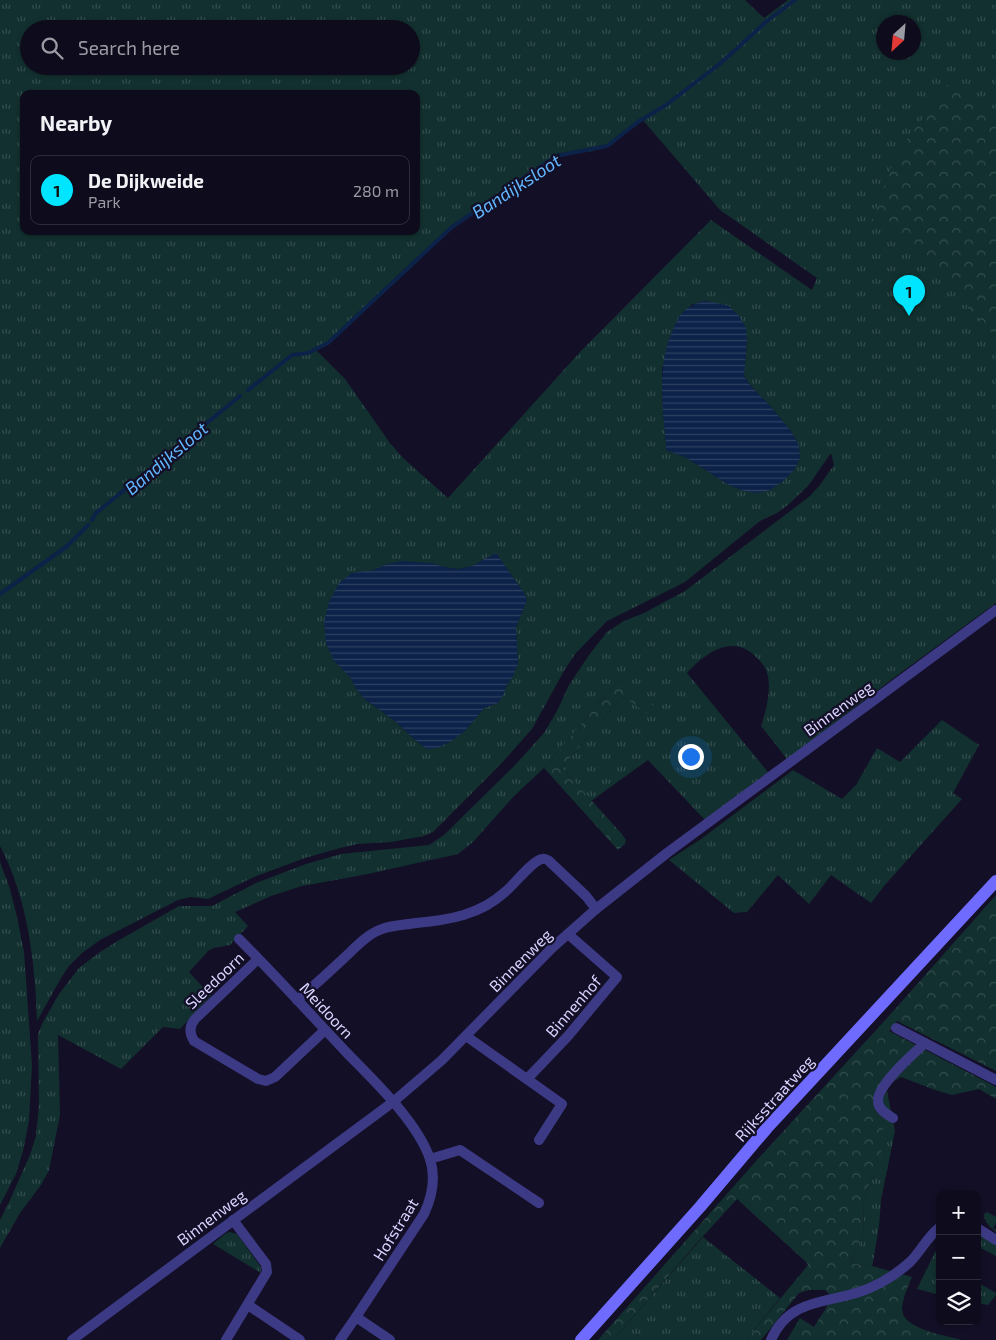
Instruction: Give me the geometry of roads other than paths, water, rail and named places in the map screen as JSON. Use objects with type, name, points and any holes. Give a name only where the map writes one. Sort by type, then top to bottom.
[{"type":"main road","name":"Rijksstraatweg","points":[[581,1340],[700,1207],[767,1128],[996,881]]},
{"type":"street","name":"Binnenweg","points":[[72,1340],[393,1102],[442,1060],[552,948],[596,909],[667,853],[996,610]]},
{"type":"street","points":[[298,1000],[372,934],[390,926],[426,922],[472,913],[490,904],[506,892],[540,859],[549,861],[586,896],[596,909]]},
{"type":"street","name":"Binnenhof","points":[[527,1079],[568,1036],[617,977],[568,934]]},
{"type":"street","name":"Meidoorn","points":[[239,940],[393,1102]]},
{"type":"street","name":"Sleedoorn","points":[[258,959],[194,1019],[190,1026],[191,1037],[194,1041],[258,1079],[266,1081],[275,1077],[325,1030]]},
{"type":"street","points":[[896,1028],[996,1080]]},
{"type":"street","points":[[466,1036],[562,1104],[539,1140]]},
{"type":"street","points":[[893,1118],[879,1107],[879,1093],[899,1068],[925,1043]]},
{"type":"street","name":"Hofstraat","points":[[340,1340],[424,1214],[431,1198],[433,1178],[430,1159],[417,1134],[393,1102]]},
{"type":"street","points":[[430,1159],[460,1150],[538,1203]]},
{"type":"street","points":[[226,1340],[267,1272],[266,1264],[233,1220]]},
{"type":"street","points":[[771,1340],[783,1322],[799,1309],[822,1300],[864,1290],[893,1275],[910,1262],[936,1231]]},
{"type":"street","points":[[981,1231],[996,1240]]},
{"type":"street","points":[[248,1305],[300,1340]]},
{"type":"street","points":[[356,1317],[390,1340]]},
{"type":"water","points":[[702,301],[729,306],[739,316],[746,328],[747,341],[744,376],[791,431],[799,446],[800,458],[794,470],[782,482],[770,490],[758,493],[744,491],[729,485],[685,457],[666,450],[662,398],[665,352],[680,315],[689,307]]},
{"type":"water","points":[[496,553],[527,600],[516,627],[518,664],[498,703],[484,708],[465,731],[450,742],[437,748],[427,749],[395,721],[366,700],[357,690],[350,677],[334,661],[326,643],[324,622],[329,602],[339,583],[352,573],[371,571],[402,561],[431,563],[459,569],[472,566]]},
{"type":"waterway","name":"Bandijksloot","points":[[248,390],[292,355],[308,353],[328,343],[452,227],[556,156],[607,146],[638,122],[666,105],[722,62],[767,21],[795,0]]},
{"type":"waterway","name":"Bandijksloot","points":[[92,520],[96,513],[240,396]]},
{"type":"waterway","name":"Bandijksloot","points":[[0,594],[66,547],[88,525]]},
{"type":"place","name":"De Dijkweide","points":[[909,316]]}]
